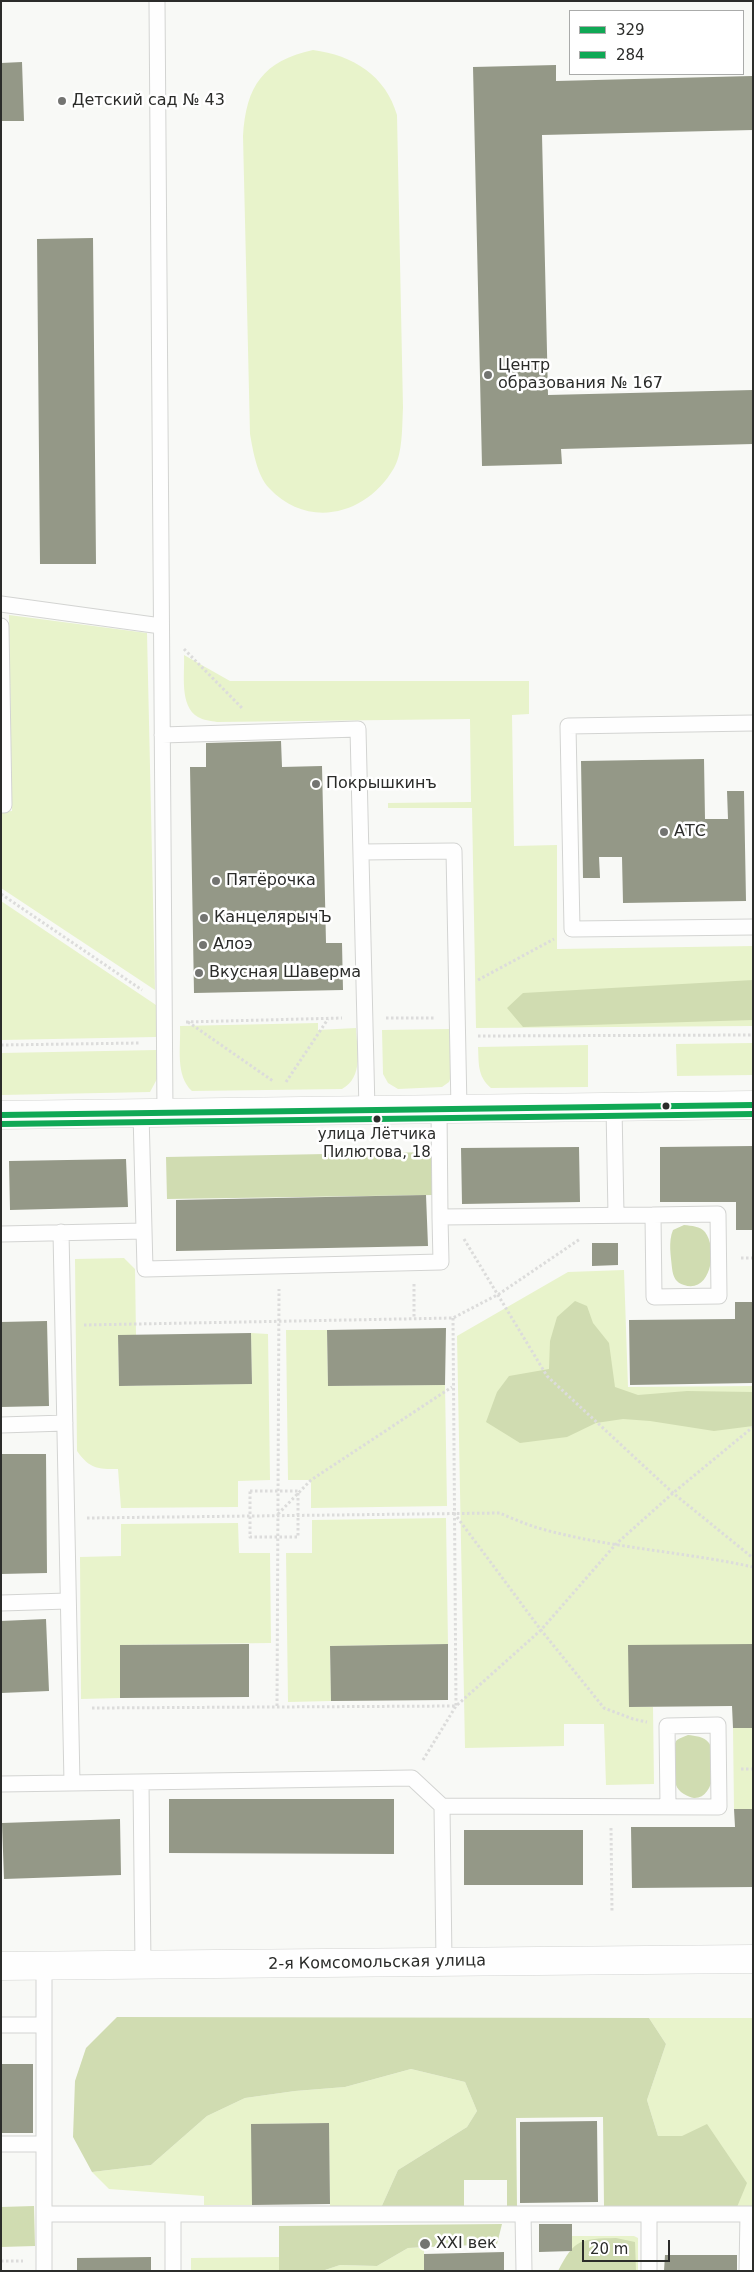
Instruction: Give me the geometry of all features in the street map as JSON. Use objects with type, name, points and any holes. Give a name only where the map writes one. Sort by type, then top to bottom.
[{"type":"street","points":[[1,1115],[753,1105]]},
{"type":"street","name":"2-я Комсомольская улица","points":[[1,1966],[753,1959]]},
{"type":"lane","points":[[157,1],[164,1042],[153,1113],[144,1232],[145,1269],[441,1262],[445,1217],[449,1109],[458,1018],[454,851],[362,852]]},
{"type":"lane","points":[[1,604],[161,626]]},
{"type":"lane","points":[[1,626],[4,805],[1,806]]},
{"type":"lane","points":[[753,723],[568,726],[572,929],[753,927]]},
{"type":"lane","points":[[162,735],[264,730],[358,729],[362,852],[358,1018],[367,1110]]},
{"type":"lane","points":[[614,1107],[616,1215]]},
{"type":"lane","points":[[445,1217],[718,1214],[719,1296],[654,1297],[653,1215]]},
{"type":"lane","points":[[61,1232],[72,1783]]},
{"type":"lane","points":[[1,1234],[144,1232]]},
{"type":"lane","points":[[1,1424],[65,1423]]},
{"type":"lane","points":[[1,1603],[68,1601]]},
{"type":"lane","points":[[1,1784],[412,1778],[442,1806],[719,1807],[718,1725],[667,1726],[668,1806]]},
{"type":"lane","points":[[141,1782],[143,1965]]},
{"type":"lane","points":[[442,1806],[444,1962]]},
{"type":"lane","points":[[44,1966],[44,2271]]},
{"type":"lane","points":[[1,2025],[43,2025]]},
{"type":"lane","points":[[1,2144],[44,2144]]},
{"type":"lane","points":[[44,2214],[750,2214],[747,2271]]},
{"type":"lane","points":[[173,2214],[173,2271]]},
{"type":"lane","points":[[523,2214],[524,2271]]},
{"type":"lane","points":[[649,2214],[649,2271]]},
{"type":"path","points":[[161,626],[264,730]]},
{"type":"path","points":[[1,894],[147,993]]},
{"type":"path","points":[[502,967],[557,937]]},
{"type":"path","points":[[164,1042],[181,1022],[458,1018]]},
{"type":"path","points":[[282,1088],[328,1019]]},
{"type":"path","points":[[187,1022],[274,1082]]},
{"type":"path","points":[[472,1036],[753,1035]]},
{"type":"path","points":[[1,1045],[146,1042]]},
{"type":"path","points":[[64,1325],[453,1318],[499,1294],[616,1215]]},
{"type":"path","points":[[445,1217],[499,1294],[547,1376],[673,1493],[753,1558]]},
{"type":"path","points":[[413,1262],[414,1319]]},
{"type":"path","points":[[277,1706],[278,1286]]},
{"type":"path","points":[[453,1318],[456,1706]]},
{"type":"path","points":[[278,1514],[298,1491],[311,1480],[453,1387]]},
{"type":"path","points":[[412,1778],[456,1706],[541,1630],[616,1544],[673,1493],[753,1427]]},
{"type":"path","points":[[250,1491],[298,1491],[298,1537],[250,1537],[250,1491]]},
{"type":"path","points":[[454,1513],[541,1630],[604,1708],[633,1719],[667,1726]]},
{"type":"path","points":[[67,1518],[250,1514],[500,1513],[535,1527],[616,1544],[753,1567]]},
{"type":"path","points":[[70,1708],[456,1706]]},
{"type":"path","points":[[611,1806],[612,1912]]},
{"type":"green space","points":[[313,50],[341,57],[354,62],[366,70],[385,89],[397,115],[403,408],[402,439],[399,455],[394,468],[382,484],[369,497],[353,506],[319,513],[301,509],[284,501],[269,488],[261,476],[256,462],[250,434],[243,136],[248,103],[260,78],[281,61]]},
{"type":"green space","points":[[9,615],[147,633],[155,990],[1,888],[1,812],[12,811]]},
{"type":"green space","points":[[184,655],[230,681],[529,681],[529,714],[512,715],[514,846],[557,845],[557,949],[753,946],[753,1026],[476,1028],[472,808],[388,808],[388,803],[471,802],[470,719],[217,722],[202,719],[192,712],[185,698]]},
{"type":"green space","points":[[1,901],[156,1005],[156,1037],[1,1040]]},
{"type":"green space","points":[[753,980],[753,1020],[523,1027],[507,1008],[523,993]]},
{"type":"green space","points":[[318,1023],[318,1030],[356,1028],[358,1062],[354,1077],[342,1089],[192,1091],[183,1077],[180,1061],[180,1026]]},
{"type":"green space","points":[[451,1029],[452,1074],[449,1082],[442,1087],[398,1089],[388,1083],[383,1074],[382,1030]]},
{"type":"green space","points":[[753,1043],[753,1075],[677,1076],[676,1044]]},
{"type":"green space","points":[[588,1045],[588,1087],[491,1088],[481,1074],[478,1047]]},
{"type":"green space","points":[[157,1050],[157,1079],[150,1092],[1,1095],[1,1053]]},
{"type":"green space","points":[[433,1152],[433,1195],[167,1199],[166,1157]]},
{"type":"green space","points":[[684,1225],[703,1230],[709,1240],[711,1249],[711,1259],[706,1277],[700,1283],[693,1286],[679,1283],[672,1271],[671,1235],[673,1230]]},
{"type":"green space","points":[[124,1258],[135,1269],[136,1335],[118,1335],[119,1386],[252,1384],[251,1333],[268,1334],[270,1480],[238,1481],[238,1507],[121,1508],[118,1469],[105,1469],[90,1465],[77,1451],[75,1259]]},
{"type":"green space","points":[[624,1270],[628,1387],[753,1386],[753,1644],[629,1707],[653,1707],[654,1784],[606,1785],[604,1724],[564,1724],[564,1746],[465,1748],[457,1336],[568,1272]]},
{"type":"green space","points":[[575,1301],[587,1306],[593,1323],[609,1343],[615,1387],[638,1395],[687,1391],[753,1392],[753,1426],[714,1431],[650,1421],[623,1419],[596,1423],[567,1437],[520,1443],[486,1422],[497,1392],[509,1376],[549,1369],[550,1341],[557,1317]]},
{"type":"green space","points":[[286,1330],[327,1330],[328,1386],[445,1385],[447,1506],[311,1508],[311,1480],[288,1480]]},
{"type":"green space","points":[[446,1518],[448,1644],[330,1646],[331,1701],[288,1702],[286,1553],[312,1553],[312,1520]]},
{"type":"green space","points":[[238,1523],[239,1553],[270,1553],[271,1643],[120,1645],[120,1698],[81,1699],[80,1557],[121,1556],[121,1524]]},
{"type":"green space","points":[[733,1728],[753,1728],[753,1809],[734,1809]]},
{"type":"green space","points":[[688,1735],[705,1739],[712,1749],[714,1757],[711,1784],[707,1792],[694,1798],[679,1790],[674,1776],[673,1755],[675,1743],[677,1740]]},
{"type":"green space","points":[[117,2017],[649,2018],[666,2044],[647,2100],[658,2136],[682,2136],[707,2124],[747,2183],[737,2207],[604,2206],[603,2117],[516,2118],[517,2207],[507,2206],[507,2180],[464,2180],[464,2208],[380,2210],[398,2170],[467,2127],[477,2111],[465,2082],[411,2069],[345,2087],[245,2098],[207,2116],[151,2165],[92,2172],[73,2137],[75,2081],[86,2048]]},
{"type":"green space","points":[[649,2018],[753,2018],[753,2207],[737,2207],[682,2136],[658,2136],[647,2100],[666,2044]]},
{"type":"green space","points":[[411,2069],[465,2082],[477,2111],[467,2127],[398,2170],[380,2210],[330,2209],[329,2123],[252,2124],[252,2205],[204,2205],[204,2196],[109,2189],[92,2172],[151,2165],[207,2116],[245,2098],[345,2087]]},
{"type":"green space","points":[[34,2206],[35,2246],[1,2247],[1,2207]]},
{"type":"green space","points":[[502,2224],[497,2244],[408,2248],[377,2266],[340,2265],[322,2271],[279,2271],[279,2226]]},
{"type":"green space","points":[[572,2236],[634,2236],[638,2238],[638,2271],[572,2271]]},
{"type":"green space","points":[[616,2238],[635,2242],[636,2271],[558,2271],[569,2252],[580,2243],[587,2240]]},
{"type":"green space","points":[[408,2248],[424,2248],[424,2271],[322,2271],[340,2265],[377,2266]]},
{"type":"green space","points":[[279,2257],[279,2271],[191,2271],[191,2258]]},
{"type":"building","points":[[22,62],[24,121],[1,121],[1,63]]},
{"type":"building","points":[[556,65],[556,81],[752,76],[753,130],[542,135],[548,395],[753,390],[753,444],[561,449],[562,464],[482,466],[473,67]]},
{"type":"building","points":[[93,238],[96,564],[40,564],[37,239]]},
{"type":"building","points":[[281,741],[282,767],[322,766],[326,943],[342,943],[343,990],[194,993],[190,767],[206,767],[206,743]]},
{"type":"building","name":"АТС","points":[[704,759],[705,819],[728,819],[727,791],[744,791],[746,901],[623,903],[622,857],[599,857],[600,878],[583,878],[581,761]]},
{"type":"building","points":[[753,1146],[753,1230],[736,1230],[736,1202],[660,1202],[660,1147]]},
{"type":"building","points":[[579,1147],[580,1202],[462,1204],[461,1148]]},
{"type":"building","points":[[126,1159],[128,1207],[10,1210],[9,1161]]},
{"type":"building","points":[[426,1195],[428,1246],[176,1251],[176,1200]]},
{"type":"building","points":[[592,1243],[618,1243],[618,1265],[592,1266]]},
{"type":"building","points":[[735,1302],[753,1302],[753,1383],[630,1385],[629,1320],[735,1319]]},
{"type":"building","points":[[47,1321],[49,1406],[1,1407],[1,1322]]},
{"type":"building","points":[[446,1328],[445,1385],[328,1386],[327,1330]]},
{"type":"building","points":[[251,1333],[252,1384],[119,1386],[118,1335]]},
{"type":"building","points":[[1,1454],[46,1454],[47,1573],[1,1574]]},
{"type":"building","points":[[46,1619],[49,1691],[1,1693],[1,1621]]},
{"type":"building","points":[[249,1644],[249,1697],[120,1698],[120,1645]]},
{"type":"building","points":[[448,1644],[448,1700],[331,1701],[330,1646]]},
{"type":"building","points":[[753,1644],[753,1728],[733,1728],[732,1706],[629,1707],[628,1645]]},
{"type":"building","points":[[169,1799],[394,1799],[394,1854],[169,1853]]},
{"type":"building","points":[[734,1809],[753,1809],[753,1887],[632,1888],[631,1827],[735,1827]]},
{"type":"building","points":[[120,1819],[121,1875],[4,1879],[2,1823]]},
{"type":"building","points":[[464,1830],[583,1830],[583,1885],[464,1885]]},
{"type":"building","points":[[1,2064],[33,2064],[33,2133],[1,2133]]},
{"type":"building","points":[[597,2121],[598,2202],[520,2203],[520,2122]]},
{"type":"building","points":[[329,2123],[330,2204],[252,2205],[251,2124]]},
{"type":"building","points":[[539,2224],[572,2224],[572,2251],[539,2252]]},
{"type":"building","points":[[504,2252],[504,2271],[424,2271],[424,2254]]},
{"type":"building","points":[[665,2255],[737,2255],[737,2271],[664,2271]]},
{"type":"building","points":[[151,2257],[151,2271],[77,2271],[77,2258]]},
{"type":"transit line","name":"329","points":[[1,1115],[753,1105]]},
{"type":"transit line","name":"284","points":[[1,1124],[753,1114]]},
{"type":"place","name":"Детский сад № 43","points":[[62,101]]},
{"type":"place","name":"Центр образования № 167","points":[[488,375]]},
{"type":"place","name":"Покрышкинъ","points":[[316,784]]},
{"type":"place","name":"АТС","points":[[664,832]]},
{"type":"place","name":"Пятёрочка","points":[[216,881]]},
{"type":"place","name":"КанцелярычЪ","points":[[204,918]]},
{"type":"place","name":"Алоэ","points":[[203,945]]},
{"type":"place","name":"Вкусная Шаверма","points":[[199,973]]},
{"type":"place","name":"улица Лётчика Пилютова, 18","points":[[377,1119]]},
{"type":"place","name":"XXI век","points":[[425,2244]]}]
